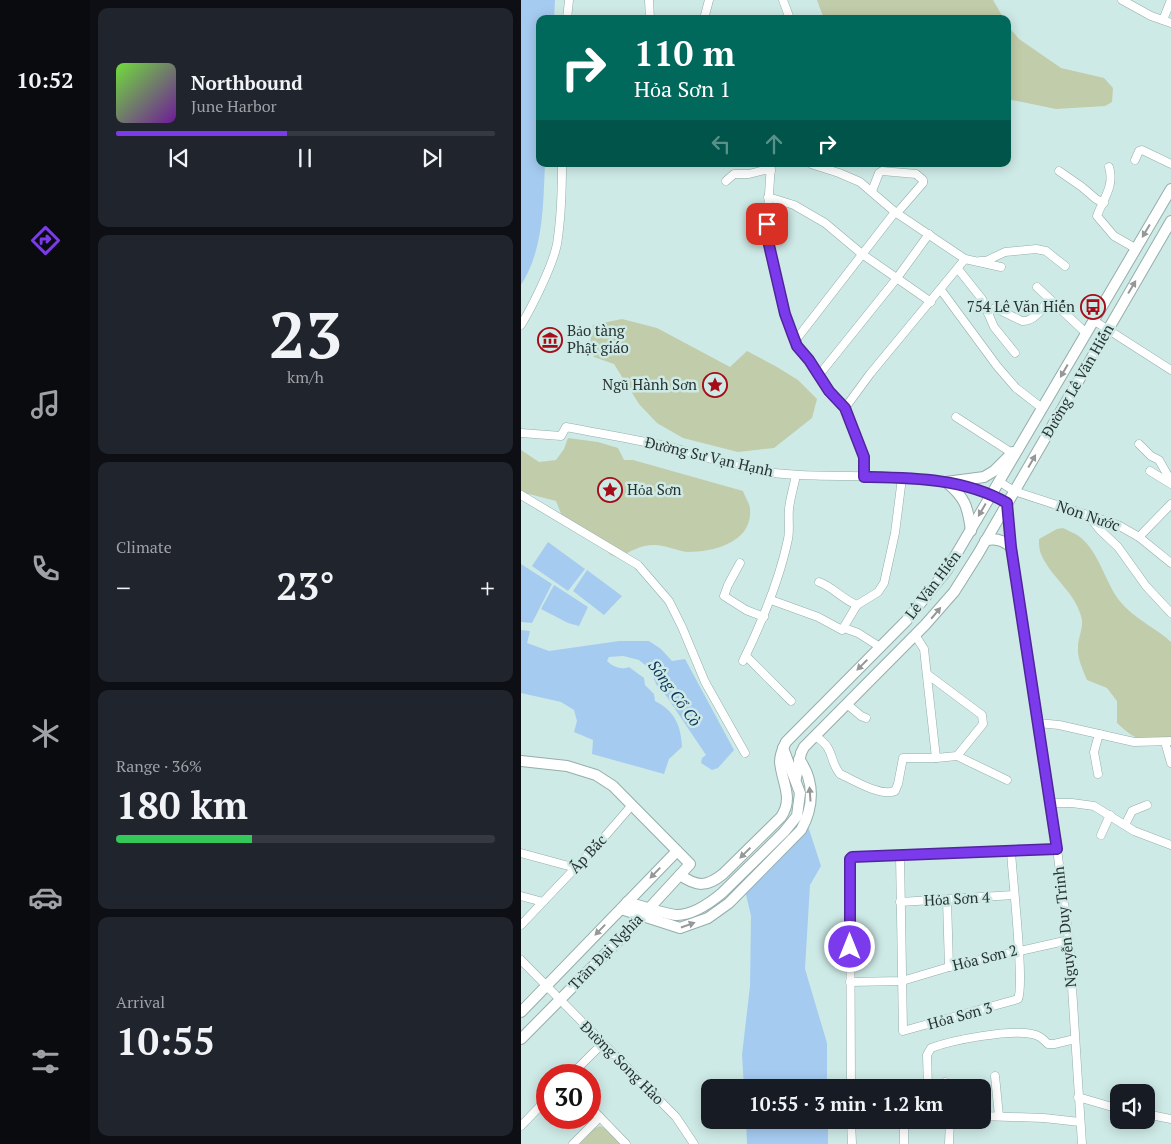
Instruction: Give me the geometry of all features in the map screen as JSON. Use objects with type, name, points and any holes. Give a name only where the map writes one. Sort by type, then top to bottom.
[{"type":"main road","name":"Đường Lê Văn Hiến","points":[[1042,408],[1171,189]]},
{"type":"main road","name":"Đường Lê Văn Hiến","points":[[985,541],[1171,221]]},
{"type":"main road","name":"Lê Văn Hiến","points":[[783,748],[791,736],[906,621],[935,588],[971,531],[1000,482],[1016,450],[1042,408]]},
{"type":"main road","points":[[946,482],[984,477],[994,471],[1016,450]]},
{"type":"main road","points":[[946,482],[958,492],[966,504],[971,531]]},
{"type":"main road","points":[[985,541],[991,539],[1000,540],[1011,547]]},
{"type":"main road","name":"Lê Văn Hiến","points":[[799,759],[804,747],[915,635],[953,592],[985,541]]},
{"type":"main road","points":[[646,912],[676,915],[713,901],[791,824],[797,816],[800,805],[800,793],[796,778],[783,748]]},
{"type":"main road","points":[[680,875],[698,884],[714,882],[778,821],[786,810],[788,802],[780,760],[783,748]]},
{"type":"main road","points":[[796,778],[799,759]]},
{"type":"main road","points":[[624,905],[646,912],[680,928],[708,918],[729,903],[801,830],[811,808],[811,798],[806,769],[799,759]]},
{"type":"main road","points":[[521,761],[567,766],[596,775],[613,786],[677,851]]},
{"type":"main road","name":"Trần Đại Nghĩa","points":[[521,1012],[677,851],[690,864],[646,912],[521,1039]]},
{"type":"main road","points":[[714,882],[722,894]]},
{"type":"street","points":[[567,15],[569,0]]},
{"type":"street","points":[[649,0],[650,15]]},
{"type":"street","points":[[705,15],[709,0]]},
{"type":"street","points":[[783,0],[789,15]]},
{"type":"street","points":[[1122,0],[1151,16],[1167,22],[1171,0]]},
{"type":"street","points":[[1135,160],[1139,151],[1142,150],[1171,164]]},
{"type":"street","points":[[521,325],[551,262],[557,245],[562,167]]},
{"type":"street","points":[[726,181],[734,174],[749,174],[771,167],[767,224],[769,245],[785,314],[795,341],[829,391],[845,408],[864,457],[864,477]]},
{"type":"street","points":[[819,167],[860,182],[896,212],[965,259],[1001,267]]},
{"type":"street","points":[[1109,167],[1111,178],[1108,194],[1097,216],[1114,236],[1135,248]]},
{"type":"street","points":[[795,341],[896,212],[923,183],[923,180],[916,174],[882,170],[872,191]]},
{"type":"street","points":[[1059,171],[1104,203]]},
{"type":"street","points":[[768,197],[794,205],[825,223],[862,254],[931,302]]},
{"type":"street","points":[[819,374],[897,278],[929,234]]},
{"type":"street","points":[[975,262],[986,261],[1005,252],[1036,249],[1045,251],[1065,266]]},
{"type":"street","points":[[845,408],[870,374],[965,259]]},
{"type":"street","points":[[958,269],[982,299],[994,327],[1015,353]]},
{"type":"street","points":[[1037,287],[1086,333]]},
{"type":"street","points":[[941,290],[997,366],[1016,388],[1042,408]]},
{"type":"street","points":[[988,313],[995,308],[1022,322],[1026,322],[1036,315],[1049,299]]},
{"type":"street","points":[[1093,320],[1171,370]]},
{"type":"street","points":[[955,417],[1016,450]]},
{"type":"street","name":"Đường Sư Vạn Hạnh","points":[[521,433],[561,436],[567,427],[674,448],[754,470],[796,475],[923,478],[992,494],[1007,503]]},
{"type":"street","points":[[1139,444],[1151,456],[1160,461],[1171,483]]},
{"type":"street","points":[[1150,470],[1171,483]]},
{"type":"street","points":[[791,701],[744,659],[771,600],[784,557],[789,536],[789,508],[796,475]]},
{"type":"street","points":[[844,628],[857,605],[878,592],[884,583],[895,533],[902,478]]},
{"type":"street","name":"Non Nước","points":[[1000,482],[1015,491],[1118,525],[1139,537],[1171,563]]},
{"type":"street","points":[[521,495],[638,565],[669,601],[683,627],[705,682],[745,753]]},
{"type":"street","name":"Nguyễn Duy Trinh","points":[[1007,503],[1011,547],[1069,940],[1083,1144]]},
{"type":"street","points":[[1139,537],[1171,504]]},
{"type":"street","points":[[1089,516],[1100,530],[1115,543],[1146,586],[1171,614]]},
{"type":"street","points":[[740,563],[728,585],[725,596],[746,610],[764,617]]},
{"type":"street","points":[[819,582],[857,605]]},
{"type":"street","points":[[771,600],[818,617],[842,630],[844,628],[858,633],[880,647]]},
{"type":"street","points":[[915,635],[924,650],[936,758]]},
{"type":"street","points":[[927,674],[982,715],[983,724],[957,756]]},
{"type":"street","points":[[847,704],[866,718]]},
{"type":"street","points":[[1038,723],[1059,725],[1134,742],[1168,741],[1171,763]]},
{"type":"street","points":[[1098,774],[1094,752],[1099,734]]},
{"type":"street","points":[[815,736],[829,748],[840,774],[887,793],[895,791],[897,787],[903,758],[957,756],[1007,780]]},
{"type":"street","points":[[1050,803],[1094,806],[1145,837],[1171,845]]},
{"type":"street","points":[[1125,825],[1132,811],[1147,805]]},
{"type":"street","name":"Ấp Bắc","points":[[521,925],[632,806]]},
{"type":"street","points":[[1101,835],[1110,815]]},
{"type":"street","points":[[851,1079],[850,859],[859,856],[900,854],[1057,849]]},
{"type":"street","points":[[1011,851],[1018,950]]},
{"type":"street","points":[[521,853],[576,868]]},
{"type":"street","points":[[900,854],[902,981]]},
{"type":"street","name":"Hỏa Sơn 4","points":[[900,902],[1014,895]]},
{"type":"street","points":[[521,896],[543,902]]},
{"type":"street","points":[[947,900],[949,967]]},
{"type":"street","name":"Hỏa Sơn 2","points":[[850,982],[902,981],[1018,950],[1069,940]]},
{"type":"street","name":"Hỏa Sơn 3","points":[[902,981],[903,1031],[1018,999],[1020,992],[1018,950]]},
{"type":"street","name":"Đường Song Hào","points":[[521,960],[676,1118],[694,1144]]},
{"type":"street","points":[[928,1079],[927,1055],[931,1048],[955,1041],[1015,1032],[1038,1036],[1048,1044],[1075,1038]]},
{"type":"street","points":[[582,1064],[602,1044]]},
{"type":"street","points":[[995,1076],[999,1116]]},
{"type":"street","points":[[1079,1097],[1110,1106]]},
{"type":"street","points":[[521,1126],[536,1110]]},
{"type":"street","points":[[991,1116],[1044,1118],[1080,1122]]},
{"type":"street","points":[[1155,1116],[1171,1119]]},
{"type":"street","points":[[601,1118],[626,1144]]},
{"type":"street","points":[[573,1144],[588,1129]]},
{"type":"street","points":[[851,1129],[851,1144]]},
{"type":"street","points":[[903,1129],[904,1144]]},
{"type":"street","points":[[949,1129],[949,1144]]},
{"type":"green space","points":[[817,0],[993,0],[1002,15],[823,15]]},
{"type":"green space","points":[[1011,30],[1019,39],[1061,68],[1104,78],[1113,88],[1112,102],[1105,106],[1056,109],[1011,100]]},
{"type":"green space","name":"Ngũ Hành Sơn","points":[[622,319],[657,328],[730,367],[747,351],[798,380],[817,399],[812,418],[774,448],[738,452],[683,438],[657,423],[639,404],[614,364],[594,357],[590,343],[593,325]]},
{"type":"green space","points":[[568,438],[598,442],[618,448],[624,460],[633,460],[743,491],[750,509],[749,520],[745,530],[730,543],[709,550],[688,552],[654,545],[636,549],[619,558],[611,555],[593,538],[562,516],[556,501],[529,494],[521,494],[521,450],[539,462],[556,460],[564,449]]},
{"type":"green space","points":[[1063,528],[1078,536],[1087,544],[1099,562],[1118,599],[1125,607],[1171,642],[1171,742],[1141,740],[1130,734],[1117,723],[1117,701],[1107,688],[1087,680],[1078,655],[1082,623],[1079,610],[1045,563],[1039,549],[1039,539],[1057,529]]},
{"type":"green space","points":[[601,1126],[607,1129],[621,1144],[579,1144],[593,1129],[601,1129]]},
{"type":"water","points":[[521,0],[555,0],[554,15],[536,15],[536,167],[545,167],[544,195],[538,242],[529,271],[521,285]]},
{"type":"water","points":[[548,542],[585,569],[568,591],[532,566]]},
{"type":"water","points":[[521,564],[552,584],[532,623],[521,622]]},
{"type":"water","points":[[587,570],[622,596],[604,615],[573,591]]},
{"type":"water","points":[[554,585],[588,607],[579,626],[568,623],[541,609]]},
{"type":"water","name":"Sông Cổ Cò","points":[[521,630],[530,631],[527,643],[549,651],[619,641],[649,641],[661,649],[672,661],[685,659],[734,750],[718,768],[712,770],[701,763],[702,758],[706,755],[667,697],[656,684],[650,669],[639,660],[623,656],[609,657],[607,661],[618,667],[629,667],[644,678],[645,685],[654,694],[655,701],[668,709],[676,720],[682,747],[669,759],[664,774],[592,754],[593,740],[574,732],[577,721],[574,710],[561,702],[521,693]]},
{"type":"water","points":[[808,826],[821,866],[810,885],[805,969],[827,1043],[827,1079],[743,1079],[742,1055],[750,986],[751,916],[745,890],[795,839],[803,835]]},
{"type":"water","points":[[746,1129],[828,1129],[828,1144],[747,1144]]},
{"type":"place","name":"754 Lê Văn Hiến","points":[[1093,307]]},
{"type":"place","name":"Bảo tàng Phật giáo","points":[[550,340]]},
{"type":"place","name":"Ngũ Hành Sơn","points":[[715,385]]},
{"type":"place","name":"Hỏa Sơn","points":[[610,490]]},
{"type":"route","points":[[767,224],[769,245],[785,314],[792,333],[797,346],[809,360],[829,391],[845,408],[864,457],[864,477],[923,478],[946,482],[992,494],[1007,503],[1011,547],[1057,849],[852,857],[850,859],[850,947]]}]
